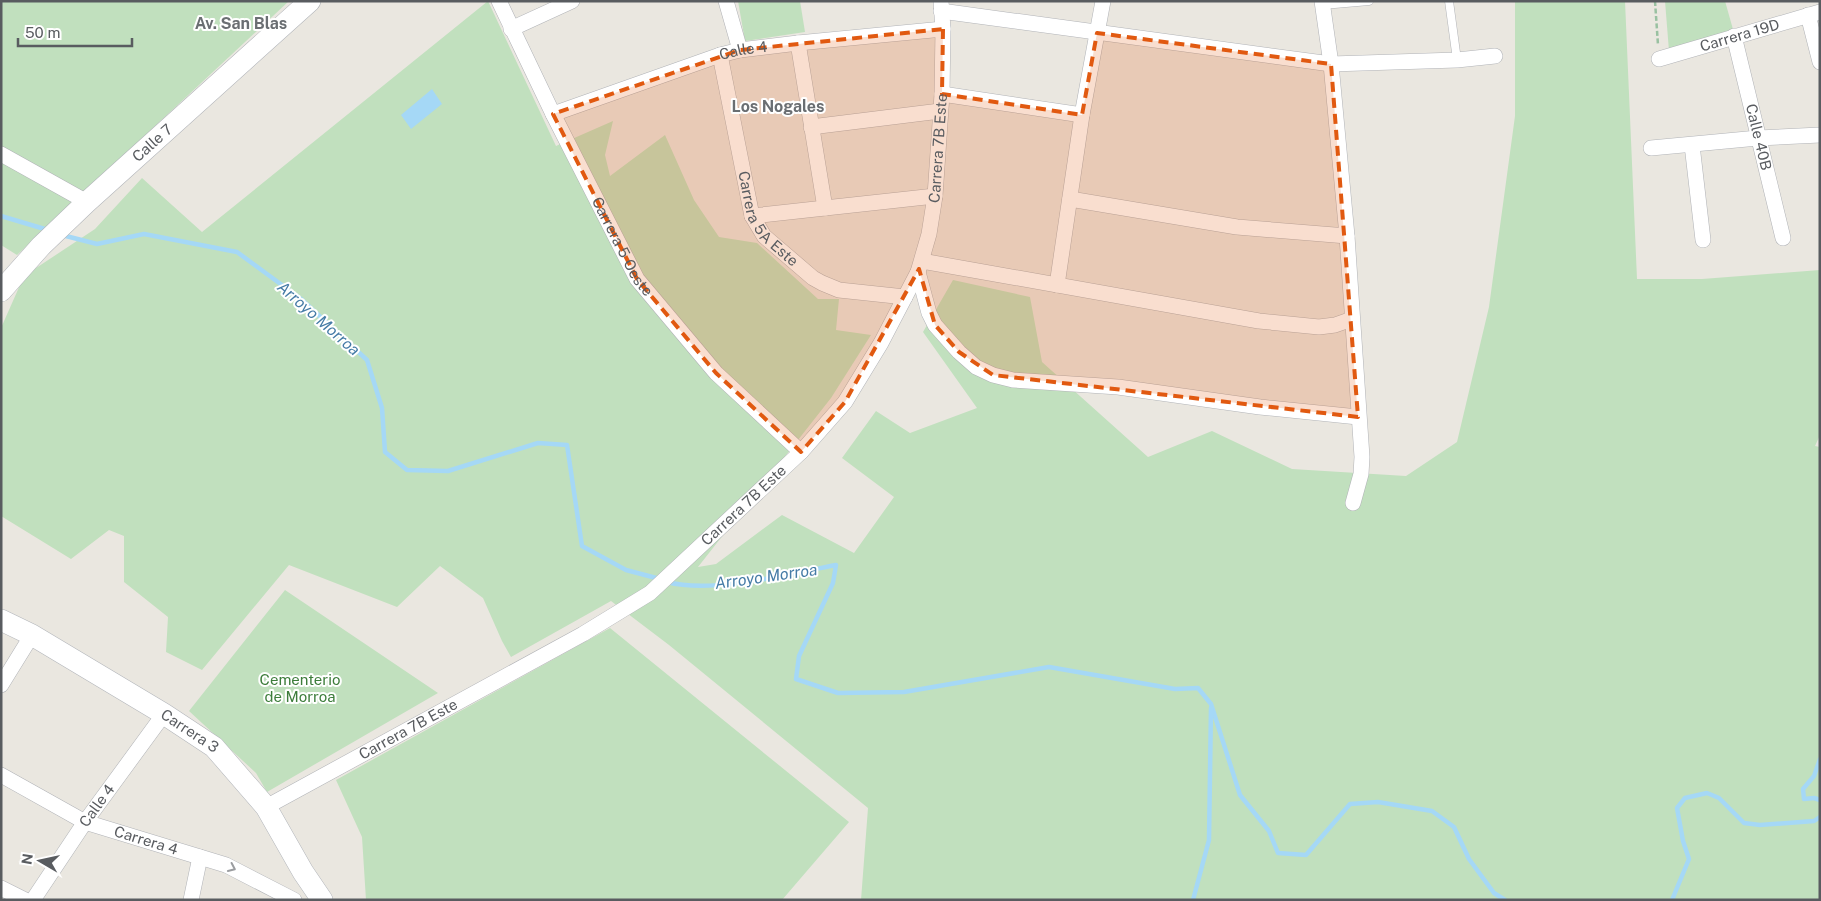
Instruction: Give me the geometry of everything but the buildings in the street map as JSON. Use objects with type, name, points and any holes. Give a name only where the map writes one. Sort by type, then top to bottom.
[{"type":"street","name":"Calle 7","points":[[2,291],[41,246],[87,202],[310,1]]},
{"type":"street","name":"Carrera 5 Oeste","points":[[499,1],[553,114],[637,279],[716,373],[801,452]]},
{"type":"street","points":[[511,29],[572,1]]},
{"type":"street","points":[[726,1],[740,50]]},
{"type":"street","points":[[1057,285],[1082,114],[1103,1]]},
{"type":"street","points":[[1322,3],[1331,64],[1347,236],[1362,457],[1361,474],[1353,503]]},
{"type":"street","points":[[941,6],[1097,33],[1331,64],[1457,60],[1495,56]]},
{"type":"street","name":"Carrera 7B Este","points":[[266,807],[583,634],[650,593],[801,452],[845,402],[881,343],[905,297],[920,266],[929,234],[935,196],[942,94],[943,29],[941,6]]},
{"type":"street","points":[[1814,13],[1820,62]]},
{"type":"street","name":"Carrera 19D","points":[[1659,59],[1814,13]]},
{"type":"street","name":"Calle 4","points":[[553,114],[720,55],[740,50],[943,29]]},
{"type":"street","name":"Calle 40B","points":[[1734,36],[1782,238]]},
{"type":"street","points":[[798,43],[825,208]]},
{"type":"street","name":"Carrera 5A Este","points":[[720,55],[752,216],[764,236],[813,278],[822,283],[839,290],[905,297]]},
{"type":"street","points":[[942,94],[1082,114]]},
{"type":"street","points":[[811,127],[940,111]]},
{"type":"street","points":[[1651,148],[1758,138],[1820,135]]},
{"type":"street","points":[[1692,144],[1703,240]]},
{"type":"street","points":[[1,154],[87,202]]},
{"type":"street","points":[[752,216],[935,196]]},
{"type":"street","points":[[1070,199],[1237,227],[1347,236]]},
{"type":"street","points":[[1352,319],[1335,325],[1319,327],[1296,326],[1057,285],[920,266],[929,313],[935,325],[958,352],[976,367],[993,375],[1013,380],[1118,387],[1260,407],[1358,417]]},
{"type":"street","name":"Carrera 3","points":[[1,620],[32,635],[164,714],[214,747],[266,807],[303,872],[322,900]]},
{"type":"street","points":[[1,685],[32,635]]},
{"type":"street","name":"Calle 4","points":[[33,900],[85,822],[164,714]]},
{"type":"street","name":"Carrera 4","points":[[1,775],[85,822],[226,865],[294,900]]},
{"type":"street","points":[[191,900],[200,857]]},
{"type":"street","points":[[1,888],[25,900]]},
{"type":"lane","points":[[1322,3],[1369,1]]},
{"type":"lane","points":[[1449,1],[1457,60]]},
{"type":"path","points":[[1655,1],[1659,59]]},
{"type":"highlighted area","points":[[943,29],[942,94],[1082,115],[1097,33],[1331,64],[1358,417],[993,375],[959,352],[935,325],[919,269],[845,402],[801,452],[716,373],[637,279],[553,114],[740,50]]},
{"type":"green space","points":[[1,1],[289,1],[17,255],[1,245]]},
{"type":"green space","points":[[488,1],[556,146],[613,121],[605,155],[610,176],[665,135],[694,200],[719,237],[757,243],[818,299],[839,299],[836,330],[871,335],[831,398],[698,567],[716,564],[782,515],[854,553],[894,497],[842,458],[876,411],[910,433],[977,408],[923,332],[953,280],[1030,297],[1042,362],[1148,457],[1212,431],[1292,469],[1406,476],[1457,442],[1489,307],[1515,116],[1515,1],[1625,1],[1637,279],[1702,279],[1820,270],[1820,435],[1815,446],[1820,447],[1820,900],[861,900],[868,808],[669,645],[611,601],[511,657],[483,598],[440,566],[397,607],[289,565],[202,670],[166,652],[168,617],[124,582],[124,536],[109,530],[71,559],[1,516],[1,328],[24,276],[95,229],[142,178],[202,232]]},
{"type":"green space","points":[[738,1],[800,1],[805,32],[745,41]]},
{"type":"green space","points":[[1665,1],[1725,1],[1734,33],[1669,51]]},
{"type":"green space","name":"Cementerio de Morroa","points":[[285,590],[438,693],[267,792],[256,773],[189,711]]},
{"type":"green space","points":[[610,628],[849,822],[782,900],[366,900],[362,837],[336,780]]},
{"type":"water","points":[[432,89],[442,104],[411,129],[401,115]]},
{"type":"waterway","name":"Arroyo Morroa","points":[[1,216],[48,230]]},
{"type":"waterway","name":"Arroyo Morroa","points":[[62,235],[97,244],[144,234],[237,252],[301,299],[367,360],[382,408],[385,452],[407,470],[448,471],[538,443],[567,445],[582,546],[626,570],[660,579]]},
{"type":"waterway","name":"Arroyo Morroa","points":[[667,582],[706,586],[728,584],[836,565],[833,583],[799,656],[796,679],[838,693],[904,692],[1049,667],[1175,689],[1198,688],[1211,704],[1240,795],[1269,831],[1278,853],[1306,855],[1350,804],[1378,802],[1432,811],[1454,827],[1469,859],[1494,893],[1505,900]]},
{"type":"waterway","points":[[1193,900],[1209,840],[1211,708]]},
{"type":"waterway","name":"Arroyo Morroa","points":[[1820,759],[1814,776],[1803,789],[1804,799],[1814,798],[1820,800]]},
{"type":"waterway","name":"Arroyo Morroa","points":[[1672,900],[1689,859],[1683,841],[1677,808],[1685,798],[1707,793],[1719,798],[1744,823],[1760,825],[1814,821],[1820,817]]},
{"type":"district","name":"Av. San Blas","points":[[241,23]]},
{"type":"district","name":"Los Nogales","points":[[778,106]]}]
